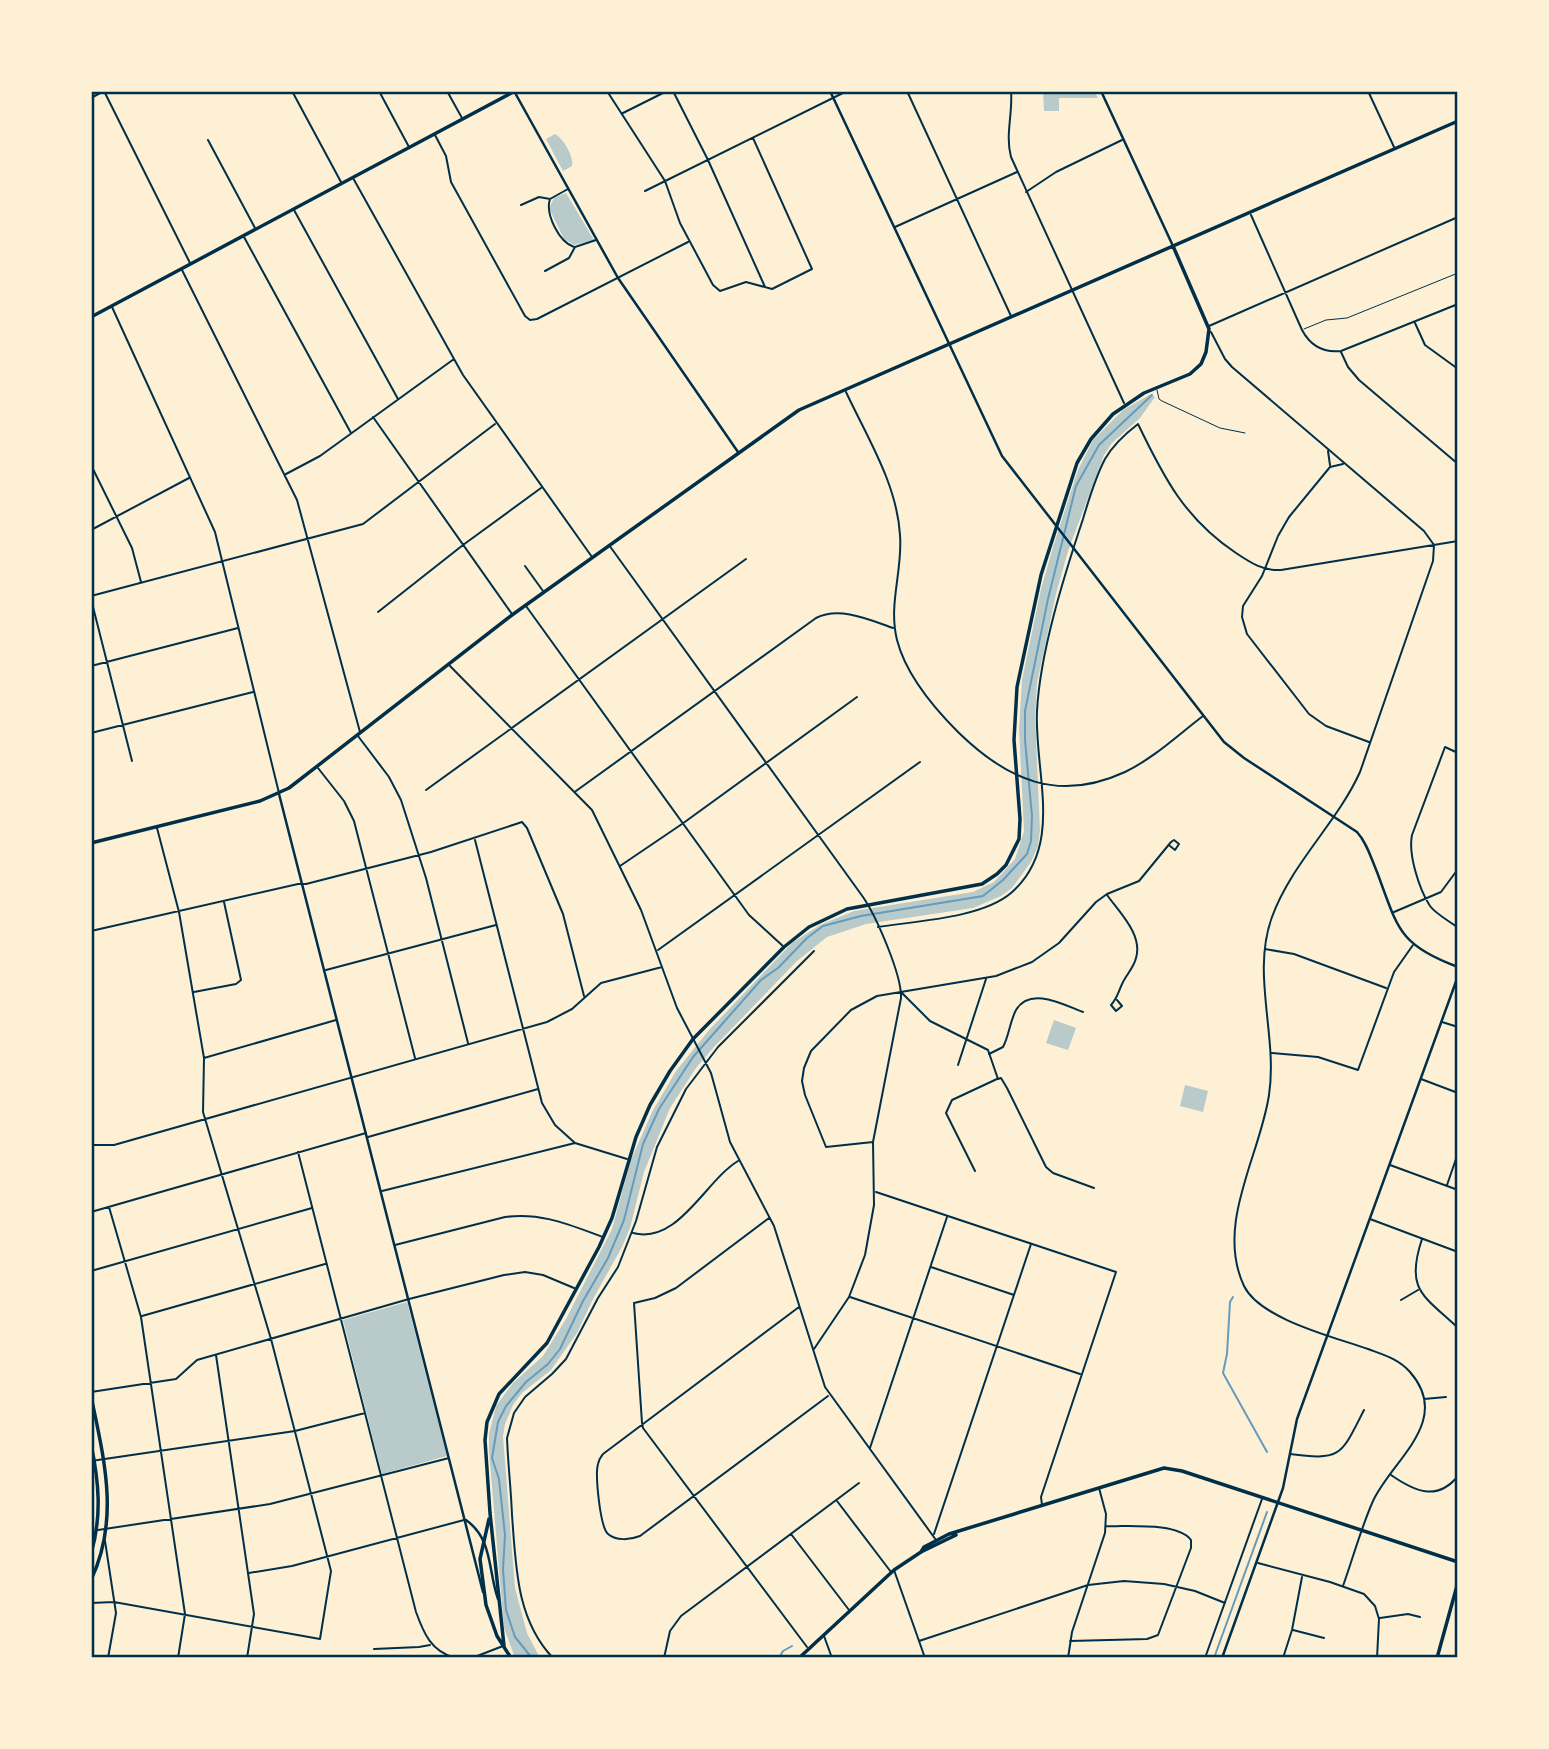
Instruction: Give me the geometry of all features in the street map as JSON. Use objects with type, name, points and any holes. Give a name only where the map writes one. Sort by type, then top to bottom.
[{"type":"main road","points":[[91,317],[514,91]]},
{"type":"main road","points":[[91,843],[279,794],[525,605],[799,410],[1458,121]]},
{"type":"main road","points":[[504,1646],[485,1440],[489,1413],[503,1388],[543,1349],[577,1290],[604,1238],[628,1159],[650,1105],[678,1059],[784,947],[823,919],[868,904],[982,884],[998,874],[1010,859],[1019,839],[1020,819],[1014,740],[1017,687],[1039,583],[1082,453],[1103,424],[1125,404],[1186,377],[1198,368],[1206,352],[1209,328],[1173,246]]},
{"type":"main road","points":[[91,1394],[104,1459],[109,1505],[105,1540],[91,1580]]},
{"type":"main road","points":[[91,1444],[99,1494],[97,1530],[91,1554]]},
{"type":"main road","points":[[799,1658],[893,1571],[936,1540],[1156,1469],[1172,1469],[1458,1562]]},
{"type":"main road","points":[[490,1513],[480,1559],[486,1605],[497,1636],[510,1658]]},
{"type":"main road","points":[[1437,1658],[1458,1582]]},
{"type":"street","points":[[91,98],[104,91],[191,264]]},
{"type":"street","points":[[292,91],[342,183]]},
{"type":"street","points":[[379,91],[409,148]]},
{"type":"street","points":[[447,91],[462,119]]},
{"type":"street","points":[[514,91],[618,278],[738,452]]},
{"type":"street","points":[[607,91],[665,181],[689,242],[713,285],[720,291],[746,282],[775,288],[812,269],[753,138]]},
{"type":"street","points":[[622,113],[667,91]]},
{"type":"street","points":[[673,91],[708,160],[766,288]]},
{"type":"street","points":[[830,91],[1002,456],[1204,716],[1236,753],[1357,832],[1364,841],[1401,931],[1413,945],[1427,954],[1458,967]]},
{"type":"street","points":[[645,191],[847,91]]},
{"type":"street","points":[[907,91],[1012,317]]},
{"type":"street","points":[[1011,91],[1008,144],[1017,173],[1125,404]]},
{"type":"street","points":[[1101,91],[1173,246]]},
{"type":"street","points":[[1368,91],[1395,149]]},
{"type":"street","points":[[434,134],[446,156],[451,182],[525,316],[530,320],[537,319],[689,242]]},
{"type":"street","points":[[1026,192],[1056,172],[1123,139]]},
{"type":"street","points":[[208,140],[256,229]]},
{"type":"street","points":[[894,228],[1017,173]]},
{"type":"street","points":[[353,177],[454,359],[592,557]]},
{"type":"street","points":[[521,205],[539,197],[550,199],[569,189]]},
{"type":"street","points":[[550,199],[548,211],[563,241],[575,247]]},
{"type":"street","points":[[293,209],[398,399]]},
{"type":"street","points":[[1250,212],[1302,330],[1308,340],[1321,349],[1341,351],[1458,304]]},
{"type":"street","points":[[1343,1586],[1378,1492],[1418,1437],[1424,1416],[1423,1399],[1417,1382],[1401,1363],[1275,1315],[1261,1307],[1246,1291],[1239,1270],[1236,1220],[1268,1102],[1271,1053],[1264,949],[1268,926],[1280,898],[1355,782],[1433,561],[1434,545],[1424,531],[1229,364],[1209,328],[1458,218]]},
{"type":"street","points":[[243,236],[351,433]]},
{"type":"street","points":[[545,271],[569,258],[575,247],[597,239]]},
{"type":"street","points":[[181,269],[300,508],[359,734],[394,784],[401,800],[469,1044]]},
{"type":"street","points":[[112,305],[215,532],[279,794],[486,1605]]},
{"type":"street","points":[[1415,322],[1425,345],[1458,369]]},
{"type":"street","points":[[1341,351],[1348,367],[1359,380],[1458,464]]},
{"type":"street","points":[[285,474],[320,456],[454,359]]},
{"type":"street","points":[[845,390],[896,505],[901,545],[894,600],[895,629],[900,649],[911,672],[937,709],[984,755],[1033,783],[1084,784],[1126,771],[1153,755],[1204,716]]},
{"type":"street","points":[[373,417],[512,615]]},
{"type":"street","points":[[132,761],[91,597],[363,524],[497,423]]},
{"type":"street","points":[[878,927],[976,911],[993,905],[1010,894],[1030,872],[1040,849],[1044,824],[1037,735],[1039,693],[1051,634],[1073,548],[1102,464],[1120,439],[1138,425],[1163,475],[1187,510],[1222,543],[1265,569],[1282,570],[1458,541]]},
{"type":"street","points":[[1327,448],[1330,467],[1289,517],[1265,569],[1243,606],[1242,617],[1247,634],[1313,717],[1326,726],[1370,742]]},
{"type":"street","points":[[1330,467],[1346,464]]},
{"type":"street","points":[[91,465],[132,548],[141,583]]},
{"type":"street","points":[[91,530],[190,478]]},
{"type":"street","points":[[377,612],[542,488]]},
{"type":"street","points":[[609,545],[868,904],[900,982],[901,992],[873,1142],[875,1192],[865,1255],[849,1297],[814,1350]]},
{"type":"street","points":[[426,790],[746,559]]},
{"type":"street","points":[[525,566],[544,592]]},
{"type":"street","points":[[525,605],[749,915],[784,947]]},
{"type":"street","points":[[575,792],[822,615],[850,615],[895,629]]},
{"type":"street","points":[[91,666],[239,628]]},
{"type":"street","points":[[449,664],[592,810],[658,951],[677,1008],[717,1088],[726,1132],[770,1217],[830,1395],[936,1540]]},
{"type":"street","points":[[91,733],[255,692]]},
{"type":"street","points":[[619,866],[682,824],[857,697]]},
{"type":"street","points":[[1457,927],[1436,911],[1427,900],[1412,858],[1411,841],[1444,747],[1458,752]]},
{"type":"street","points":[[658,951],[920,762]]},
{"type":"street","points":[[317,767],[348,807],[415,1059]]},
{"type":"street","points":[[91,931],[418,856],[523,820],[560,905],[584,997]]},
{"type":"street","points":[[91,1603],[114,1602],[320,1639],[331,1579],[328,1556],[271,1339],[236,1230],[205,1119],[202,1106],[204,1058],[179,912],[157,827]]},
{"type":"street","points":[[474,839],[545,1109],[565,1136],[576,1143],[628,1159]]},
{"type":"street","points":[[873,1142],[826,1147],[803,1088],[802,1075],[815,1046],[858,1005],[877,996],[987,978],[1020,968],[1053,949],[1096,902],[1107,894],[1139,881],[1170,846]]},
{"type":"street","points":[[1393,913],[1427,900],[1445,888],[1458,869]]},
{"type":"street","points":[[1107,894],[1132,930],[1138,946],[1137,957],[1121,986],[1117,1000]]},
{"type":"street","points":[[193,992],[240,983],[241,977],[223,902]]},
{"type":"street","points":[[325,970],[496,925]]},
{"type":"street","points":[[1271,1053],[1318,1057],[1358,1070],[1397,967],[1413,945]]},
{"type":"street","points":[[1264,949],[1294,954],[1388,989]]},
{"type":"street","points":[[553,1658],[533,1632],[518,1584],[507,1438],[509,1424],[525,1397],[552,1374],[572,1351],[598,1298],[618,1267],[632,1233],[657,1147],[682,1096],[706,1062],[814,951]]},
{"type":"street","points":[[91,1145],[114,1145],[523,1029],[557,1018],[572,1009],[593,988],[606,981],[663,967]]},
{"type":"street","points":[[1222,1658],[1285,1482],[1297,1419],[1458,976]]},
{"type":"street","points":[[958,1065],[987,978]]},
{"type":"street","points":[[901,992],[930,1021],[984,1046],[988,1050],[998,1079]]},
{"type":"street","points":[[988,1055],[1003,1047],[1017,1009],[1028,1000],[1045,999],[1083,1012]]},
{"type":"street","points":[[204,1058],[337,1019]]},
{"type":"street","points":[[1441,1021],[1458,1027]]},
{"type":"street","points":[[975,1171],[946,1113],[952,1100],[1001,1078],[1048,1170],[1094,1188]]},
{"type":"street","points":[[1420,1079],[1458,1093]]},
{"type":"street","points":[[91,1212],[298,1152],[539,1089]]},
{"type":"street","points":[[381,1192],[576,1143]]},
{"type":"street","points":[[298,1152],[416,1612],[431,1644],[440,1652],[455,1658]]},
{"type":"street","points":[[1446,1186],[1457,1156]]},
{"type":"street","points":[[632,1233],[645,1236],[661,1231],[691,1209],[722,1172],[739,1161]]},
{"type":"street","points":[[1389,1165],[1458,1190]]},
{"type":"street","points":[[875,1192],[1116,1272],[1041,1497],[1042,1505]]},
{"type":"street","points":[[108,1207],[141,1317],[185,1615],[178,1658]]},
{"type":"street","points":[[91,1272],[312,1208]]},
{"type":"street","points":[[394,1245],[505,1217],[523,1215],[551,1218],[604,1238]]},
{"type":"street","points":[[869,1449],[947,1216]]},
{"type":"street","points":[[770,1217],[676,1288],[655,1298],[634,1303],[642,1423],[643,1428],[808,1649]]},
{"type":"street","points":[[1369,1219],[1458,1252]]},
{"type":"street","points":[[1422,1239],[1415,1266],[1416,1282],[1419,1289],[1458,1328]]},
{"type":"street","points":[[936,1540],[1031,1244]]},
{"type":"street","points":[[141,1317],[326,1264]]},
{"type":"street","points":[[930,1267],[1014,1295]]},
{"type":"street","points":[[91,1394],[178,1378],[195,1362],[216,1355],[409,1299],[519,1273],[553,1278],[577,1290]]},
{"type":"street","points":[[1401,1300],[1419,1289]]},
{"type":"street","points":[[849,1297],[1082,1375]]},
{"type":"street","points":[[800,1306],[608,1450],[598,1462],[602,1522],[606,1532],[628,1539],[640,1536],[830,1395]]},
{"type":"street","points":[[216,1355],[254,1614],[247,1658]]},
{"type":"street","points":[[1423,1399],[1446,1396]]},
{"type":"street","points":[[1289,1454],[1321,1458],[1338,1453],[1346,1445],[1364,1410]]},
{"type":"street","points":[[93,1461],[295,1431],[365,1413]]},
{"type":"street","points":[[97,1530],[239,1509],[312,1494],[450,1458]]},
{"type":"street","points":[[1390,1474],[1408,1486],[1432,1492],[1449,1486],[1458,1476]]},
{"type":"street","points":[[664,1658],[670,1631],[677,1620],[859,1483]]},
{"type":"street","points":[[1068,1658],[1070,1641],[1106,1527],[1106,1514],[1099,1487]]},
{"type":"street","points":[[1206,1658],[1263,1498]]},
{"type":"street","points":[[836,1500],[893,1571],[925,1658]]},
{"type":"street","points":[[248,1573],[292,1566],[465,1520],[472,1524],[484,1541],[490,1556],[498,1599]]},
{"type":"street","points":[[1070,1641],[1151,1639],[1158,1635],[1191,1548],[1191,1539],[1181,1532],[1147,1527],[1106,1527]]},
{"type":"street","points":[[792,1534],[850,1611]]},
{"type":"street","points":[[105,1540],[116,1615],[108,1658]]},
{"type":"street","points":[[1257,1563],[1343,1586],[1368,1598],[1380,1619],[1377,1658]]},
{"type":"street","points":[[1283,1658],[1292,1630],[1303,1576]]},
{"type":"street","points":[[919,1641],[1088,1585],[1138,1581],[1177,1586],[1225,1602]]},
{"type":"street","points":[[1380,1619],[1408,1614],[1420,1617]]},
{"type":"street","points":[[1292,1630],[1324,1638]]},
{"type":"street","points":[[824,1635],[832,1658]]},
{"type":"street","points":[[374,1649],[431,1644]]},
{"type":"street","points":[[472,1658],[504,1646]]},
{"type":"lane","points":[[1302,330],[1326,320],[1347,318],[1458,273]]},
{"type":"lane","points":[[1156,388],[1162,401],[1220,428],[1245,433]]},
{"type":"shaded area","points":[[1043,91],[1094,91],[1098,98],[1059,98],[1059,111],[1044,111]]},
{"type":"shaded area","points":[[555,134],[570,153],[572,166],[563,171],[546,139]]},
{"type":"shaded area","points":[[566,193],[594,240],[574,245],[564,239],[549,208],[554,198]]},
{"type":"shaded area","points":[[1151,394],[1155,397],[1140,418],[1112,443],[1104,455],[1068,551],[1056,594],[1037,683],[1035,715],[1040,830],[1038,846],[1031,862],[1012,888],[973,908],[866,924],[827,937],[797,961],[714,1047],[696,1068],[670,1108],[644,1172],[630,1228],[577,1333],[551,1370],[522,1393],[513,1405],[503,1436],[515,1588],[527,1633],[540,1658],[515,1658],[504,1628],[489,1451],[489,1434],[496,1406],[513,1383],[543,1356],[566,1319],[612,1229],[631,1160],[652,1112],[676,1071],[709,1030],[792,943],[820,925],[854,911],[973,892],[994,882],[1015,859],[1024,831],[1019,729],[1022,680],[1041,589],[1053,547],[1078,470],[1093,440],[1123,410]]},
{"type":"shaded area","points":[[1054,1020],[1076,1028],[1068,1050],[1046,1043]]},
{"type":"shaded area","points":[[1185,1085],[1208,1091],[1203,1112],[1180,1106]]},
{"type":"shaded area","points":[[407,1302],[447,1456],[382,1474],[343,1320]]},
{"type":"waterway","points":[[532,1658],[515,1637],[506,1610],[503,1569],[505,1535],[499,1479],[492,1458],[498,1422],[506,1406],[526,1382],[548,1364],[560,1349],[608,1258],[624,1220],[643,1144],[659,1109],[693,1057],[761,980],[778,968],[807,938],[823,926],[861,916],[983,896],[1003,880],[1027,854],[1031,841],[1032,816],[1025,711],[1048,599],[1076,486],[1099,445],[1152,395]]},
{"type":"waterway","points":[[1233,1297],[1230,1302],[1227,1354],[1223,1373],[1267,1452]]},
{"type":"waterway","points":[[1214,1658],[1267,1512]]},
{"type":"waterway","points":[[779,1658],[783,1651],[792,1646]]}]
